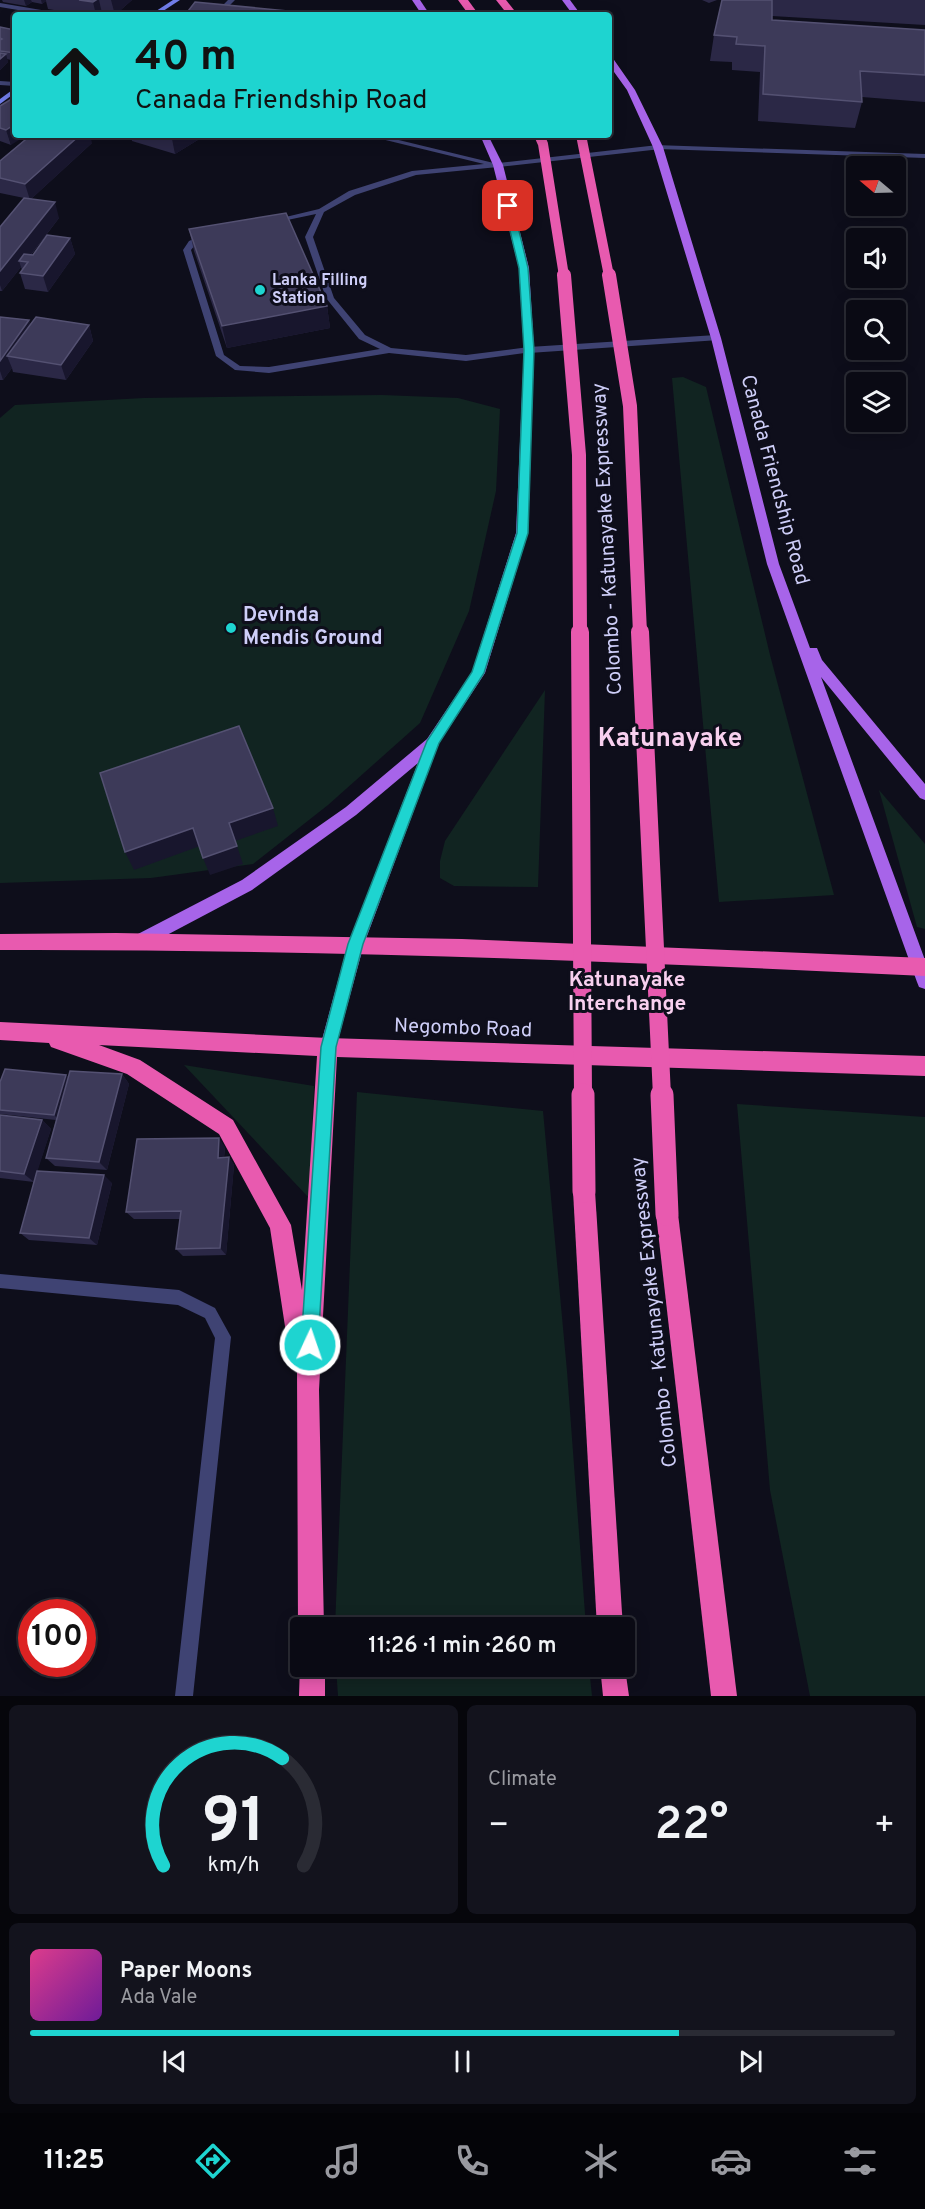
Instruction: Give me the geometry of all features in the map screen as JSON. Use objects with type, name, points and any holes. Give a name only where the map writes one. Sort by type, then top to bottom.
[{"type":"highway","points":[[501,0],[511,12]]},
{"type":"highway","name":"Colombo - Katunayake Expressway","points":[[540,138],[563,262],[579,455],[584,1191],[609,1617]]},
{"type":"highway","name":"Colombo - Katunayake Expressway","points":[[583,138],[607,263],[630,406],[667,1214],[724,1696]]},
{"type":"highway","points":[[0,942],[142,940],[356,944],[923,972]]},
{"type":"highway","name":"Negombo Road","points":[[1,1033],[328,1047],[925,1066]]},
{"type":"highway","points":[[40,1034],[133,1067],[226,1127],[280,1225],[307,1390]]},
{"type":"highway","points":[[311,1617],[307,1390],[328,1047]]},
{"type":"highway","points":[[312,1677],[312,1696]]},
{"type":"highway","points":[[614,1677],[616,1696]]},
{"type":"main road","name":"Canada Friendship Road","points":[[612,63],[631,90],[658,147],[717,338],[773,564],[923,972]]},
{"type":"main road","points":[[328,1047],[356,944],[433,741],[478,673],[522,533],[529,350],[524,268],[498,165],[485,138]]},
{"type":"main road","points":[[773,564],[818,663],[925,794]]},
{"type":"main road","points":[[142,940],[247,885],[351,811],[433,741]]},
{"type":"street","points":[[158,12],[177,0]]},
{"type":"street","points":[[232,0],[221,9],[240,12]]},
{"type":"street","points":[[0,5],[41,12]]},
{"type":"street","points":[[0,102],[12,92]]},
{"type":"street","points":[[390,138],[498,165]]},
{"type":"street","points":[[267,222],[321,211],[352,193],[415,173],[658,147],[925,156]]},
{"type":"street","points":[[321,211],[309,237],[330,298],[362,337],[389,350]]},
{"type":"street","points":[[213,234],[192,243],[187,250],[220,356],[238,368],[261,370],[389,350],[466,358],[529,350],[717,338]]},
{"type":"street","points":[[0,1281],[179,1298],[210,1313],[223,1337],[184,1696]]},
{"type":"green space","points":[[683,377],[706,387],[770,655],[834,895],[719,902],[672,378]]},
{"type":"green space","name":"Devinda Mendis Ground","points":[[382,395],[458,398],[500,409],[496,491],[469,611],[420,723],[328,805],[253,864],[151,878],[0,883],[0,418],[15,405],[144,398]]},
{"type":"green space","points":[[545,690],[538,887],[454,886],[440,878],[440,861],[445,841]]},
{"type":"green space","points":[[879,790],[925,844],[925,929],[917,927]]},
{"type":"green space","points":[[184,1065],[314,1086],[309,1198]]},
{"type":"green space","points":[[357,1092],[543,1111],[567,1371],[585,1617],[335,1617]]},
{"type":"green space","points":[[737,1104],[925,1117],[925,1696],[810,1696],[770,1490]]},
{"type":"green space","points":[[337,1677],[590,1677],[592,1696],[338,1696]]},
{"type":"building","points":[[722,0],[772,0],[772,20],[925,30],[925,75],[860,71],[862,102],[763,94],[765,46],[736,44],[737,37],[714,35]]},
{"type":"building","points":[[195,2],[299,12],[187,12]]},
{"type":"building","points":[[0,27],[12,29],[12,53],[0,51],[0,40],[2,39],[0,38]]},
{"type":"building","points":[[12,99],[12,126],[6,130],[0,128],[0,106]]},
{"type":"building","points":[[27,138],[77,138],[25,184],[0,178],[0,161]]},
{"type":"building","points":[[24,198],[55,202],[0,271],[0,227]]},
{"type":"building","name":"Lanka Filling Station","points":[[286,213],[327,306],[222,326],[189,229]]},
{"type":"building","points":[[47,235],[70,238],[43,276],[20,273],[28,262],[19,261],[24,254],[33,255]]},
{"type":"building","points":[[0,317],[29,320],[0,361]]},
{"type":"building","points":[[36,317],[89,325],[61,365],[7,356]]},
{"type":"building","points":[[239,726],[273,808],[229,823],[237,846],[203,858],[193,828],[125,852],[100,773]]},
{"type":"building","points":[[5,1069],[66,1075],[54,1115],[0,1110],[0,1082]]},
{"type":"building","points":[[70,1071],[122,1074],[99,1162],[46,1158]]},
{"type":"building","points":[[0,1115],[42,1120],[24,1174],[0,1171]]},
{"type":"building","points":[[219,1138],[218,1158],[229,1157],[220,1248],[176,1249],[181,1211],[126,1212],[137,1139]]},
{"type":"building","points":[[37,1171],[104,1175],[89,1238],[20,1233]]},
{"type":"place","name":"Lanka Filling Station","points":[[260,290]]},
{"type":"place","name":"Devinda Mendis Ground","points":[[231,628]]},
{"type":"district","name":"Katunayake","points":[[670,739]]},
{"type":"district","name":"Katunayake Interchange","points":[[627,992]]},
{"type":"route","points":[[310,1345],[328,1047],[356,944],[433,741],[478,673],[522,533],[529,350],[524,268],[508,206]]}]
